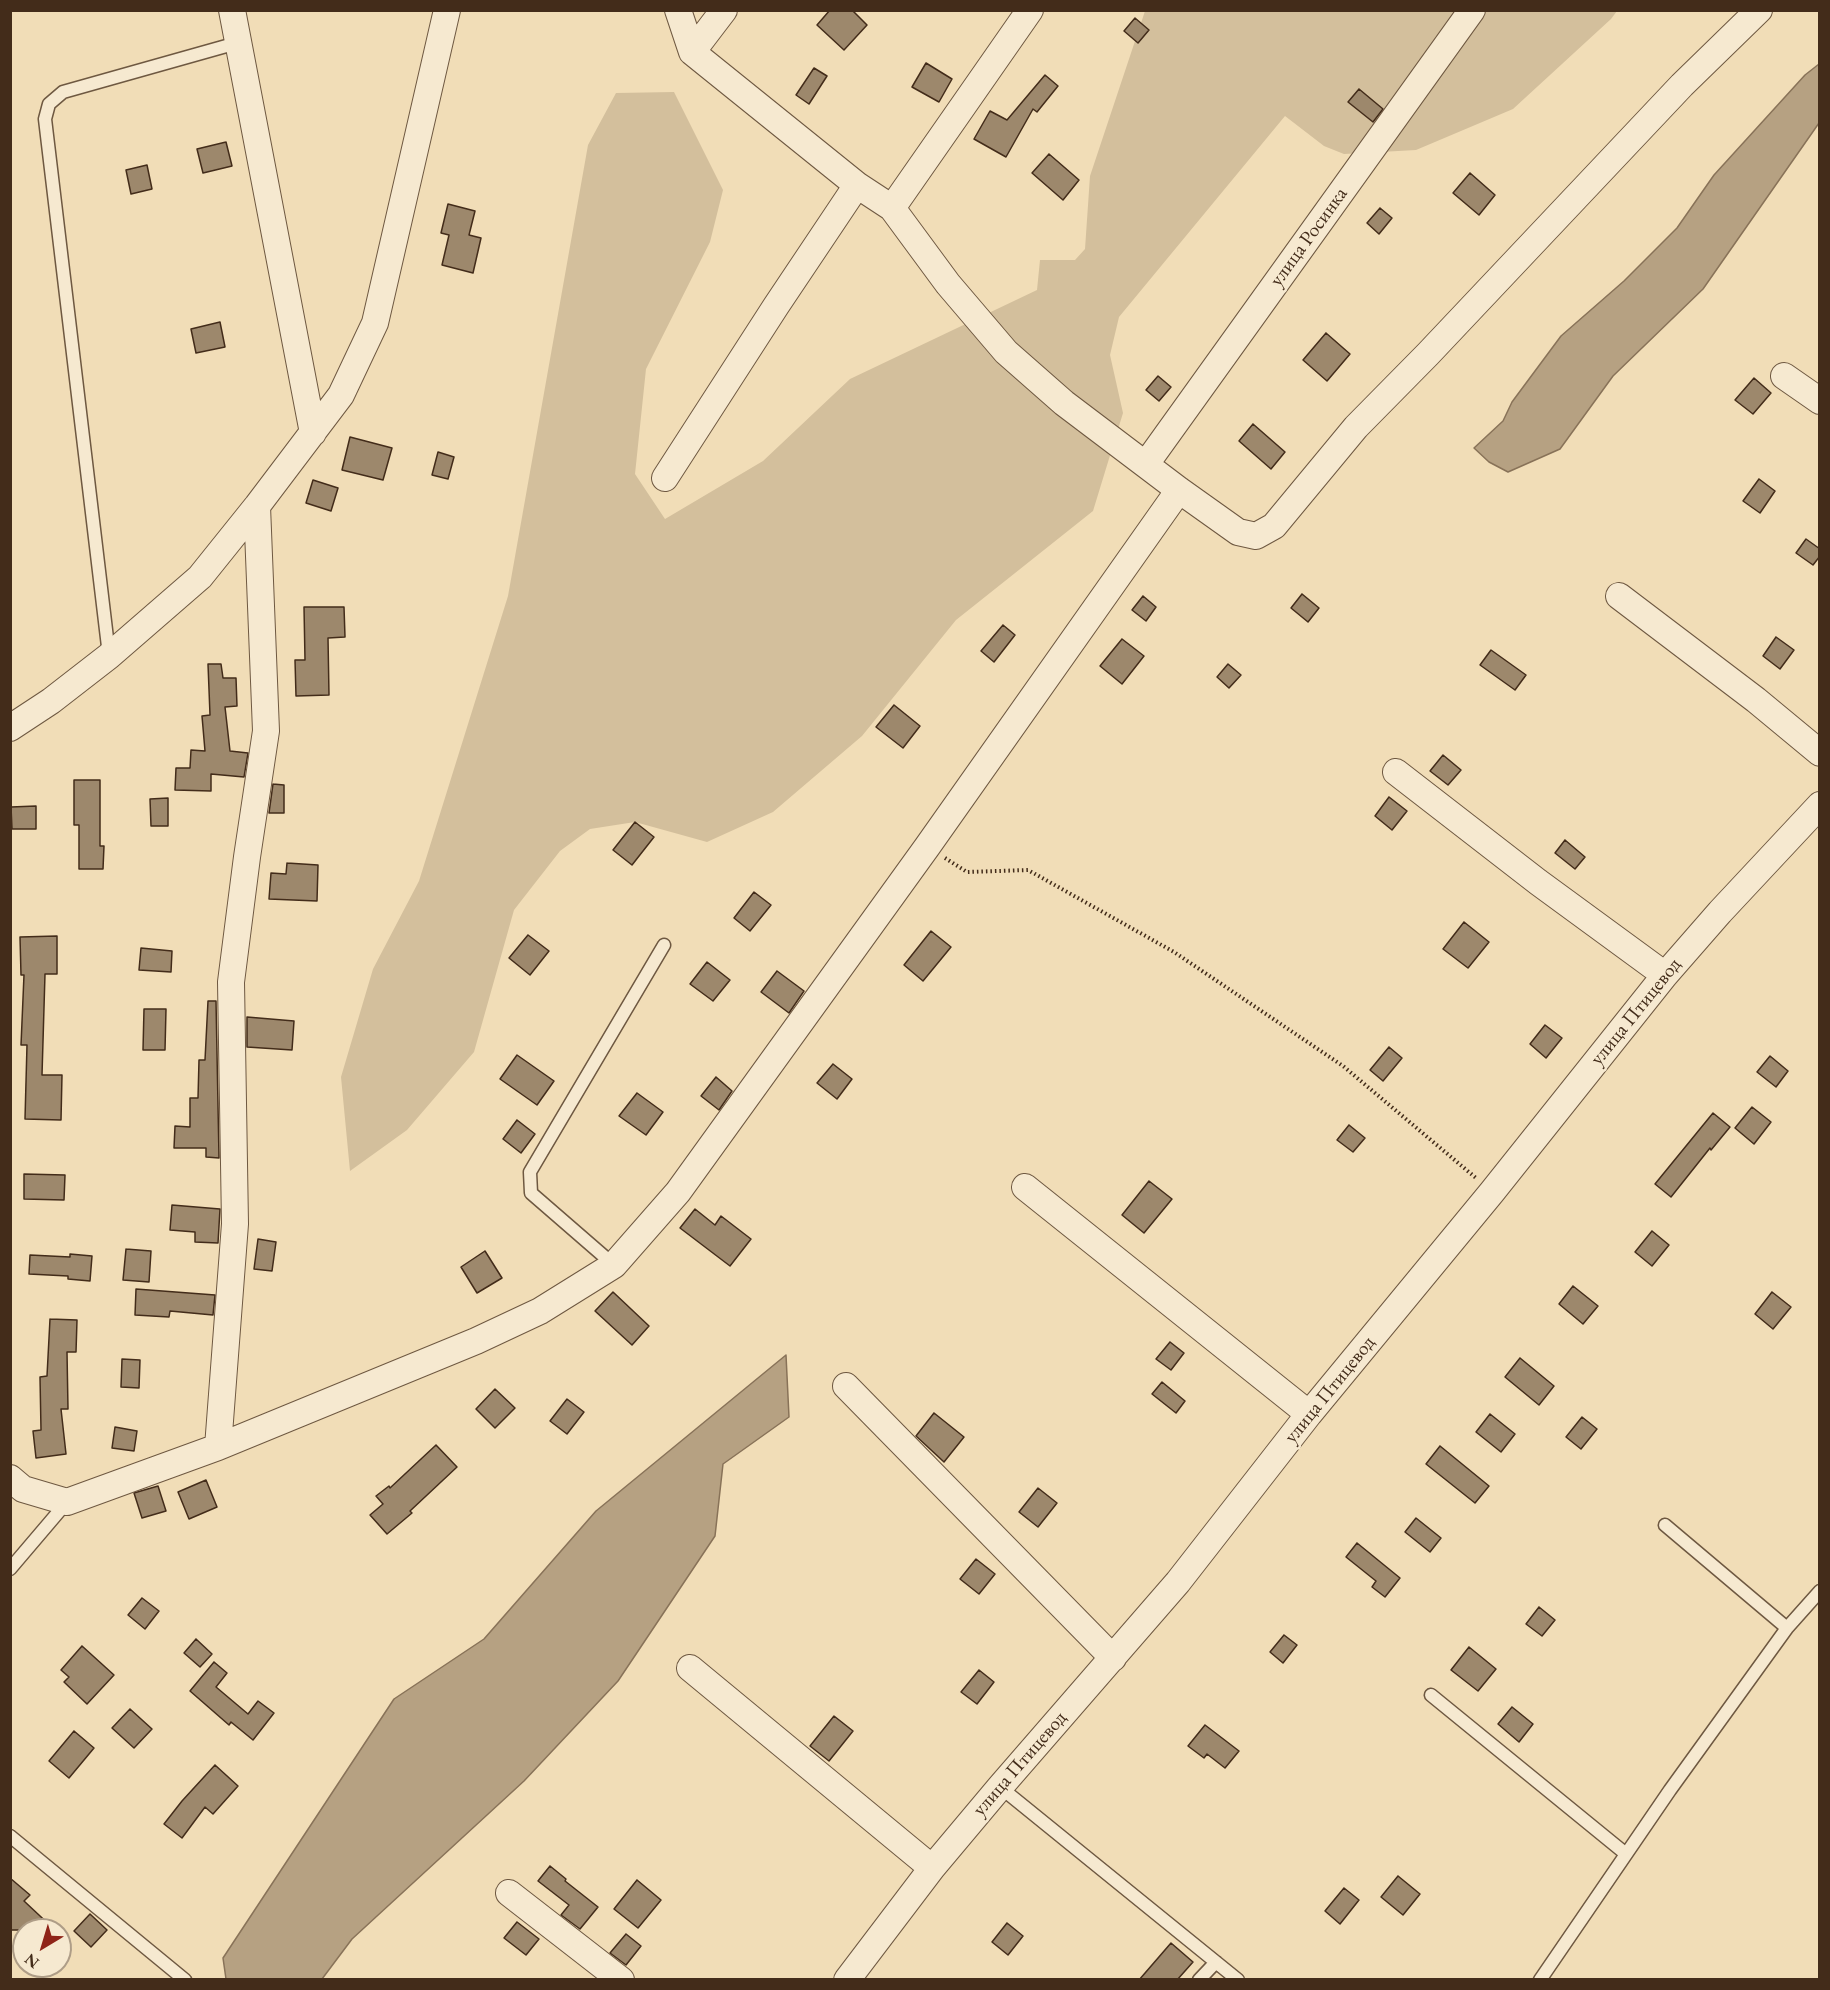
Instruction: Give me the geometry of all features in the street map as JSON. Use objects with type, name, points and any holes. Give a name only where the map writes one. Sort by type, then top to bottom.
[{"type":"street","points":[[231,10],[313,433]]},
{"type":"street","points":[[10,728],[51,701],[109,656],[200,577],[341,395],[375,323],[447,10]]},
{"type":"street","points":[[678,10],[692,52],[857,185],[891,208],[948,284],[1006,352],[1064,403],[1179,490],[1238,532],[1256,536],[1274,526],[1356,427],[1682,85],[1759,10]]},
{"type":"street","points":[[692,52],[724,10]]},
{"type":"street","points":[[891,208],[1030,10]]},
{"type":"street","name":"улица Росинка","points":[[1146,464],[1472,10]]},
{"type":"street","points":[[665,478],[857,185]]},
{"type":"street","points":[[1784,376],[1820,401]]},
{"type":"street","points":[[10,1478],[23,1489],[67,1502],[218,1447],[476,1341],[540,1311],[614,1264],[678,1192],[927,847],[1179,490]]},
{"type":"street","points":[[218,1447],[235,1224],[231,982],[266,731],[257,506]]},
{"type":"street","points":[[1619,596],[1756,700],[1820,753]]},
{"type":"street","points":[[1396,772],[1538,882],[1665,975]]},
{"type":"street","name":"улица Птицевод","points":[[847,1980],[932,1868],[999,1787],[1178,1582],[1309,1414],[1492,1192],[1665,975],[1720,912],[1820,805]]},
{"type":"street","points":[[1025,1187],[1309,1414]]},
{"type":"street","points":[[846,1386],[1113,1658]]},
{"type":"street","points":[[690,1668],[932,1868]]},
{"type":"street","points":[[509,1893],[621,1980]]},
{"type":"lane","points":[[109,656],[45,119],[49,104],[63,92],[237,43]]},
{"type":"lane","points":[[614,1264],[531,1193],[530,1172],[664,945]]},
{"type":"lane","points":[[10,1569],[67,1502]]},
{"type":"lane","points":[[1665,1525],[1787,1628]]},
{"type":"lane","points":[[1540,1980],[1670,1790],[1787,1628],[1820,1591]]},
{"type":"lane","points":[[1431,1695],[1626,1854]]},
{"type":"lane","points":[[999,1787],[1238,1980]]},
{"type":"lane","points":[[10,1836],[185,1980]]},
{"type":"lane","points":[[1199,1980],[1216,1962]]},
{"type":"path","points":[[927,847],[967,872],[1028,870],[1174,952],[1343,1066],[1492,1192]]},
{"type":"shaded area","points":[[1145,11],[1617,11],[1513,109],[1416,150],[1344,154],[1324,146],[1285,116],[1119,317],[1110,355],[1123,413],[1093,511],[956,620],[862,736],[773,812],[707,842],[635,822],[590,829],[560,851],[514,910],[474,1052],[407,1130],[350,1171],[341,1077],[373,969],[419,881],[508,596],[588,145],[616,93],[674,92],[723,190],[710,242],[646,369],[635,474],[665,519],[763,461],[850,379],[1037,290],[1040,260],[1075,260],[1085,249],[1090,176]]},
{"type":"shaded area","points":[[1819,64],[1819,123],[1703,289],[1613,376],[1560,449],[1508,472],[1489,462],[1474,448],[1503,421],[1512,402],[1561,336],[1624,281],[1677,228],[1714,175],[1805,75]]},
{"type":"shaded area","points":[[786,1355],[789,1417],[723,1464],[715,1536],[618,1681],[524,1781],[352,1939],[322,1979],[226,1979],[223,1958],[394,1699],[484,1639],[596,1511]]},
{"type":"building","points":[[830,10],[852,10],[867,25],[844,50],[817,25]]},
{"type":"building","points":[[1135,18],[1149,30],[1138,43],[1124,31]]},
{"type":"building","points":[[926,63],[952,79],[939,102],[912,87]]},
{"type":"building","points":[[814,68],[827,76],[809,104],[796,95]]},
{"type":"building","points":[[1045,75],[1058,86],[1037,112],[1033,109],[1006,157],[974,139],[990,111],[1007,120]]},
{"type":"building","points":[[1359,89],[1383,109],[1373,122],[1348,102]]},
{"type":"building","points":[[226,142],[232,166],[203,173],[197,149]]},
{"type":"building","points":[[1049,154],[1079,180],[1063,200],[1032,173]]},
{"type":"building","points":[[147,165],[152,189],[131,194],[126,170]]},
{"type":"building","points":[[1470,173],[1495,195],[1479,215],[1453,193]]},
{"type":"building","points":[[448,204],[475,211],[469,235],[481,238],[473,273],[442,265],[449,235],[441,233]]},
{"type":"building","points":[[1380,208],[1392,218],[1379,234],[1367,223]]},
{"type":"building","points":[[220,322],[225,347],[196,353],[191,329]]},
{"type":"building","points":[[1326,333],[1350,354],[1327,381],[1303,360]]},
{"type":"building","points":[[1158,376],[1171,387],[1159,401],[1146,390]]},
{"type":"building","points":[[1754,378],[1771,393],[1753,414],[1735,400]]},
{"type":"building","points":[[1253,424],[1285,452],[1271,469],[1239,441]]},
{"type":"building","points":[[350,437],[392,448],[383,480],[342,470]]},
{"type":"building","points":[[438,452],[454,457],[448,479],[432,475]]},
{"type":"building","points":[[1759,479],[1775,491],[1760,513],[1743,501]]},
{"type":"building","points":[[313,480],[338,488],[331,511],[306,503]]},
{"type":"building","points":[[1806,539],[1820,549],[1820,556],[1813,565],[1796,553]]},
{"type":"building","points":[[1302,594],[1319,608],[1308,622],[1291,608]]},
{"type":"building","points":[[1143,596],[1156,607],[1146,621],[1132,610]]},
{"type":"building","points":[[304,607],[344,607],[345,637],[328,638],[329,695],[296,696],[295,660],[305,660]]},
{"type":"building","points":[[1003,625],[1015,635],[994,662],[981,651]]},
{"type":"building","points":[[1776,637],[1794,650],[1780,669],[1763,656]]},
{"type":"building","points":[[1122,639],[1144,656],[1122,684],[1100,666]]},
{"type":"building","points":[[1491,650],[1526,675],[1515,690],[1480,665]]},
{"type":"building","points":[[208,664],[221,664],[223,678],[236,678],[237,706],[225,707],[230,751],[248,753],[244,777],[211,774],[211,791],[175,790],[176,768],[190,768],[191,750],[205,751],[202,716],[210,715]]},
{"type":"building","points":[[1228,664],[1241,675],[1229,688],[1217,677]]},
{"type":"building","points":[[894,705],[920,726],[903,748],[876,727]]},
{"type":"building","points":[[1443,755],[1461,770],[1448,785],[1430,771]]},
{"type":"building","points":[[74,780],[100,780],[100,846],[104,846],[103,869],[79,869],[79,825],[74,825]]},
{"type":"building","points":[[273,784],[284,785],[284,813],[269,813]]},
{"type":"building","points":[[1389,797],[1407,811],[1392,830],[1375,816]]},
{"type":"building","points":[[168,798],[168,826],[151,826],[150,799]]},
{"type":"building","points":[[36,806],[36,829],[12,829],[11,807]]},
{"type":"building","points":[[635,822],[654,837],[632,865],[613,850]]},
{"type":"building","points":[[1565,840],[1585,857],[1575,869],[1555,853]]},
{"type":"building","points":[[287,863],[318,865],[317,901],[269,899],[271,873],[286,874]]},
{"type":"building","points":[[754,892],[771,905],[750,931],[734,918]]},
{"type":"building","points":[[1464,922],[1489,942],[1468,968],[1443,949]]},
{"type":"building","points":[[931,931],[951,947],[923,981],[904,965]]},
{"type":"building","points":[[528,935],[549,951],[530,975],[509,958]]},
{"type":"building","points":[[57,936],[57,974],[45,974],[42,1075],[62,1075],[61,1120],[25,1119],[27,1045],[21,1045],[24,975],[21,975],[20,937]]},
{"type":"building","points":[[141,948],[172,951],[171,972],[139,970]]},
{"type":"building","points":[[707,962],[730,980],[713,1001],[690,984]]},
{"type":"building","points":[[777,971],[804,991],[789,1013],[761,992]]},
{"type":"building","points":[[208,1001],[216,1001],[219,1158],[206,1157],[206,1148],[174,1148],[175,1126],[190,1127],[190,1098],[198,1098],[199,1060],[205,1060]]},
{"type":"building","points":[[144,1009],[166,1009],[165,1050],[143,1050]]},
{"type":"building","points":[[247,1017],[294,1021],[292,1050],[247,1047]]},
{"type":"building","points":[[1545,1025],[1562,1038],[1546,1058],[1530,1044]]},
{"type":"building","points":[[1389,1047],[1402,1058],[1383,1081],[1370,1070]]},
{"type":"building","points":[[517,1055],[554,1081],[537,1105],[500,1079]]},
{"type":"building","points":[[1770,1056],[1788,1071],[1776,1087],[1757,1072]]},
{"type":"building","points":[[833,1064],[852,1079],[837,1099],[817,1083]]},
{"type":"building","points":[[716,1077],[732,1091],[719,1110],[701,1096]]},
{"type":"building","points":[[637,1093],[663,1112],[646,1135],[619,1116]]},
{"type":"building","points":[[1752,1107],[1771,1122],[1754,1144],[1735,1128]]},
{"type":"building","points":[[1713,1113],[1730,1127],[1671,1197],[1655,1184]]},
{"type":"building","points":[[517,1120],[535,1134],[521,1153],[503,1139]]},
{"type":"building","points":[[1349,1125],[1365,1138],[1353,1152],[1337,1140]]},
{"type":"building","points":[[24,1174],[65,1175],[64,1200],[24,1199]]},
{"type":"building","points":[[1149,1181],[1172,1199],[1144,1233],[1122,1215]]},
{"type":"building","points":[[172,1205],[220,1209],[218,1243],[195,1242],[195,1232],[170,1230]]},
{"type":"building","points":[[695,1209],[715,1225],[721,1216],[751,1239],[730,1266],[680,1228]]},
{"type":"building","points":[[1652,1231],[1669,1245],[1652,1266],[1635,1252]]},
{"type":"building","points":[[258,1239],[276,1242],[272,1271],[254,1269]]},
{"type":"building","points":[[126,1249],[151,1251],[149,1282],[123,1280]]},
{"type":"building","points":[[485,1251],[502,1278],[477,1293],[461,1267]]},
{"type":"building","points":[[70,1254],[92,1256],[90,1281],[68,1279],[68,1276],[29,1274],[30,1255],[70,1257]]},
{"type":"building","points":[[1573,1286],[1598,1306],[1583,1324],[1559,1304]]},
{"type":"building","points":[[136,1289],[215,1295],[213,1315],[170,1311],[169,1317],[135,1315]]},
{"type":"building","points":[[613,1292],[649,1326],[632,1345],[595,1311]]},
{"type":"building","points":[[1772,1292],[1791,1307],[1773,1329],[1755,1314]]},
{"type":"building","points":[[50,1319],[77,1320],[76,1352],[67,1352],[68,1409],[61,1409],[66,1454],[36,1458],[33,1431],[41,1430],[40,1377],[47,1376]]},
{"type":"building","points":[[1170,1342],[1184,1353],[1171,1370],[1156,1359]]},
{"type":"building","points":[[1520,1358],[1554,1386],[1539,1405],[1505,1377]]},
{"type":"building","points":[[122,1359],[140,1360],[139,1388],[121,1387]]},
{"type":"building","points":[[1162,1382],[1185,1401],[1176,1413],[1152,1394]]},
{"type":"building","points":[[495,1389],[515,1408],[495,1428],[476,1409]]},
{"type":"building","points":[[567,1399],[584,1412],[567,1434],[550,1421]]},
{"type":"building","points":[[934,1413],[964,1437],[944,1462],[916,1436]]},
{"type":"building","points":[[1490,1414],[1515,1434],[1501,1452],[1476,1432]]},
{"type":"building","points":[[1582,1417],[1597,1429],[1581,1449],[1566,1437]]},
{"type":"building","points":[[115,1427],[137,1431],[134,1451],[112,1448]]},
{"type":"building","points":[[436,1445],[457,1467],[410,1511],[412,1513],[387,1534],[370,1515],[383,1504],[376,1496],[389,1486],[390,1488]]},
{"type":"building","points":[[1440,1446],[1489,1486],[1475,1503],[1426,1464]]},
{"type":"building","points":[[206,1480],[217,1507],[189,1519],[178,1492]]},
{"type":"building","points":[[158,1486],[166,1511],[142,1518],[134,1493]]},
{"type":"building","points":[[1038,1488],[1057,1503],[1038,1527],[1019,1512]]},
{"type":"building","points":[[1416,1518],[1441,1538],[1430,1552],[1405,1532]]},
{"type":"building","points":[[1357,1543],[1400,1578],[1385,1597],[1372,1587],[1376,1581],[1346,1557]]},
{"type":"building","points":[[976,1559],[995,1574],[979,1594],[960,1579]]},
{"type":"building","points":[[142,1598],[159,1611],[145,1629],[128,1615]]},
{"type":"building","points":[[1539,1607],[1555,1620],[1542,1636],[1526,1624]]},
{"type":"building","points":[[1284,1635],[1297,1645],[1283,1663],[1270,1652]]},
{"type":"building","points":[[196,1639],[212,1654],[200,1667],[184,1653]]},
{"type":"building","points":[[82,1646],[114,1675],[87,1704],[64,1682],[69,1677],[61,1670]]},
{"type":"building","points":[[1469,1647],[1496,1669],[1478,1691],[1451,1670]]},
{"type":"building","points":[[214,1662],[227,1673],[216,1687],[248,1714],[258,1701],[274,1713],[253,1740],[231,1722],[229,1725],[190,1691]]},
{"type":"building","points":[[979,1670],[994,1682],[977,1704],[961,1692]]},
{"type":"building","points":[[1512,1707],[1533,1724],[1519,1742],[1498,1724]]},
{"type":"building","points":[[130,1709],[152,1729],[134,1748],[112,1728]]},
{"type":"building","points":[[834,1716],[853,1731],[829,1761],[810,1746]]},
{"type":"building","points":[[1205,1725],[1239,1751],[1225,1768],[1207,1754],[1204,1758],[1188,1746]]},
{"type":"building","points":[[74,1731],[94,1748],[69,1778],[49,1761]]},
{"type":"building","points":[[215,1765],[238,1786],[213,1814],[205,1807],[182,1838],[164,1824]]},
{"type":"building","points":[[550,1866],[598,1907],[580,1929],[561,1915],[569,1905],[538,1881]]},
{"type":"building","points":[[1398,1876],[1420,1894],[1403,1915],[1381,1897]]},
{"type":"building","points":[[10,1878],[30,1895],[24,1901],[42,1918],[12,1918],[12,1930],[10,1930]]},
{"type":"building","points":[[637,1880],[661,1900],[638,1928],[614,1909]]},
{"type":"building","points":[[1344,1888],[1359,1900],[1340,1924],[1325,1911]]},
{"type":"building","points":[[90,1914],[107,1930],[91,1947],[74,1931]]},
{"type":"building","points":[[517,1922],[539,1939],[526,1955],[504,1938]]},
{"type":"building","points":[[1007,1923],[1023,1936],[1008,1955],[992,1942]]},
{"type":"building","points":[[626,1934],[641,1946],[626,1965],[610,1953]]},
{"type":"building","points":[[1171,1943],[1193,1962],[1177,1980],[1139,1980]]}]
